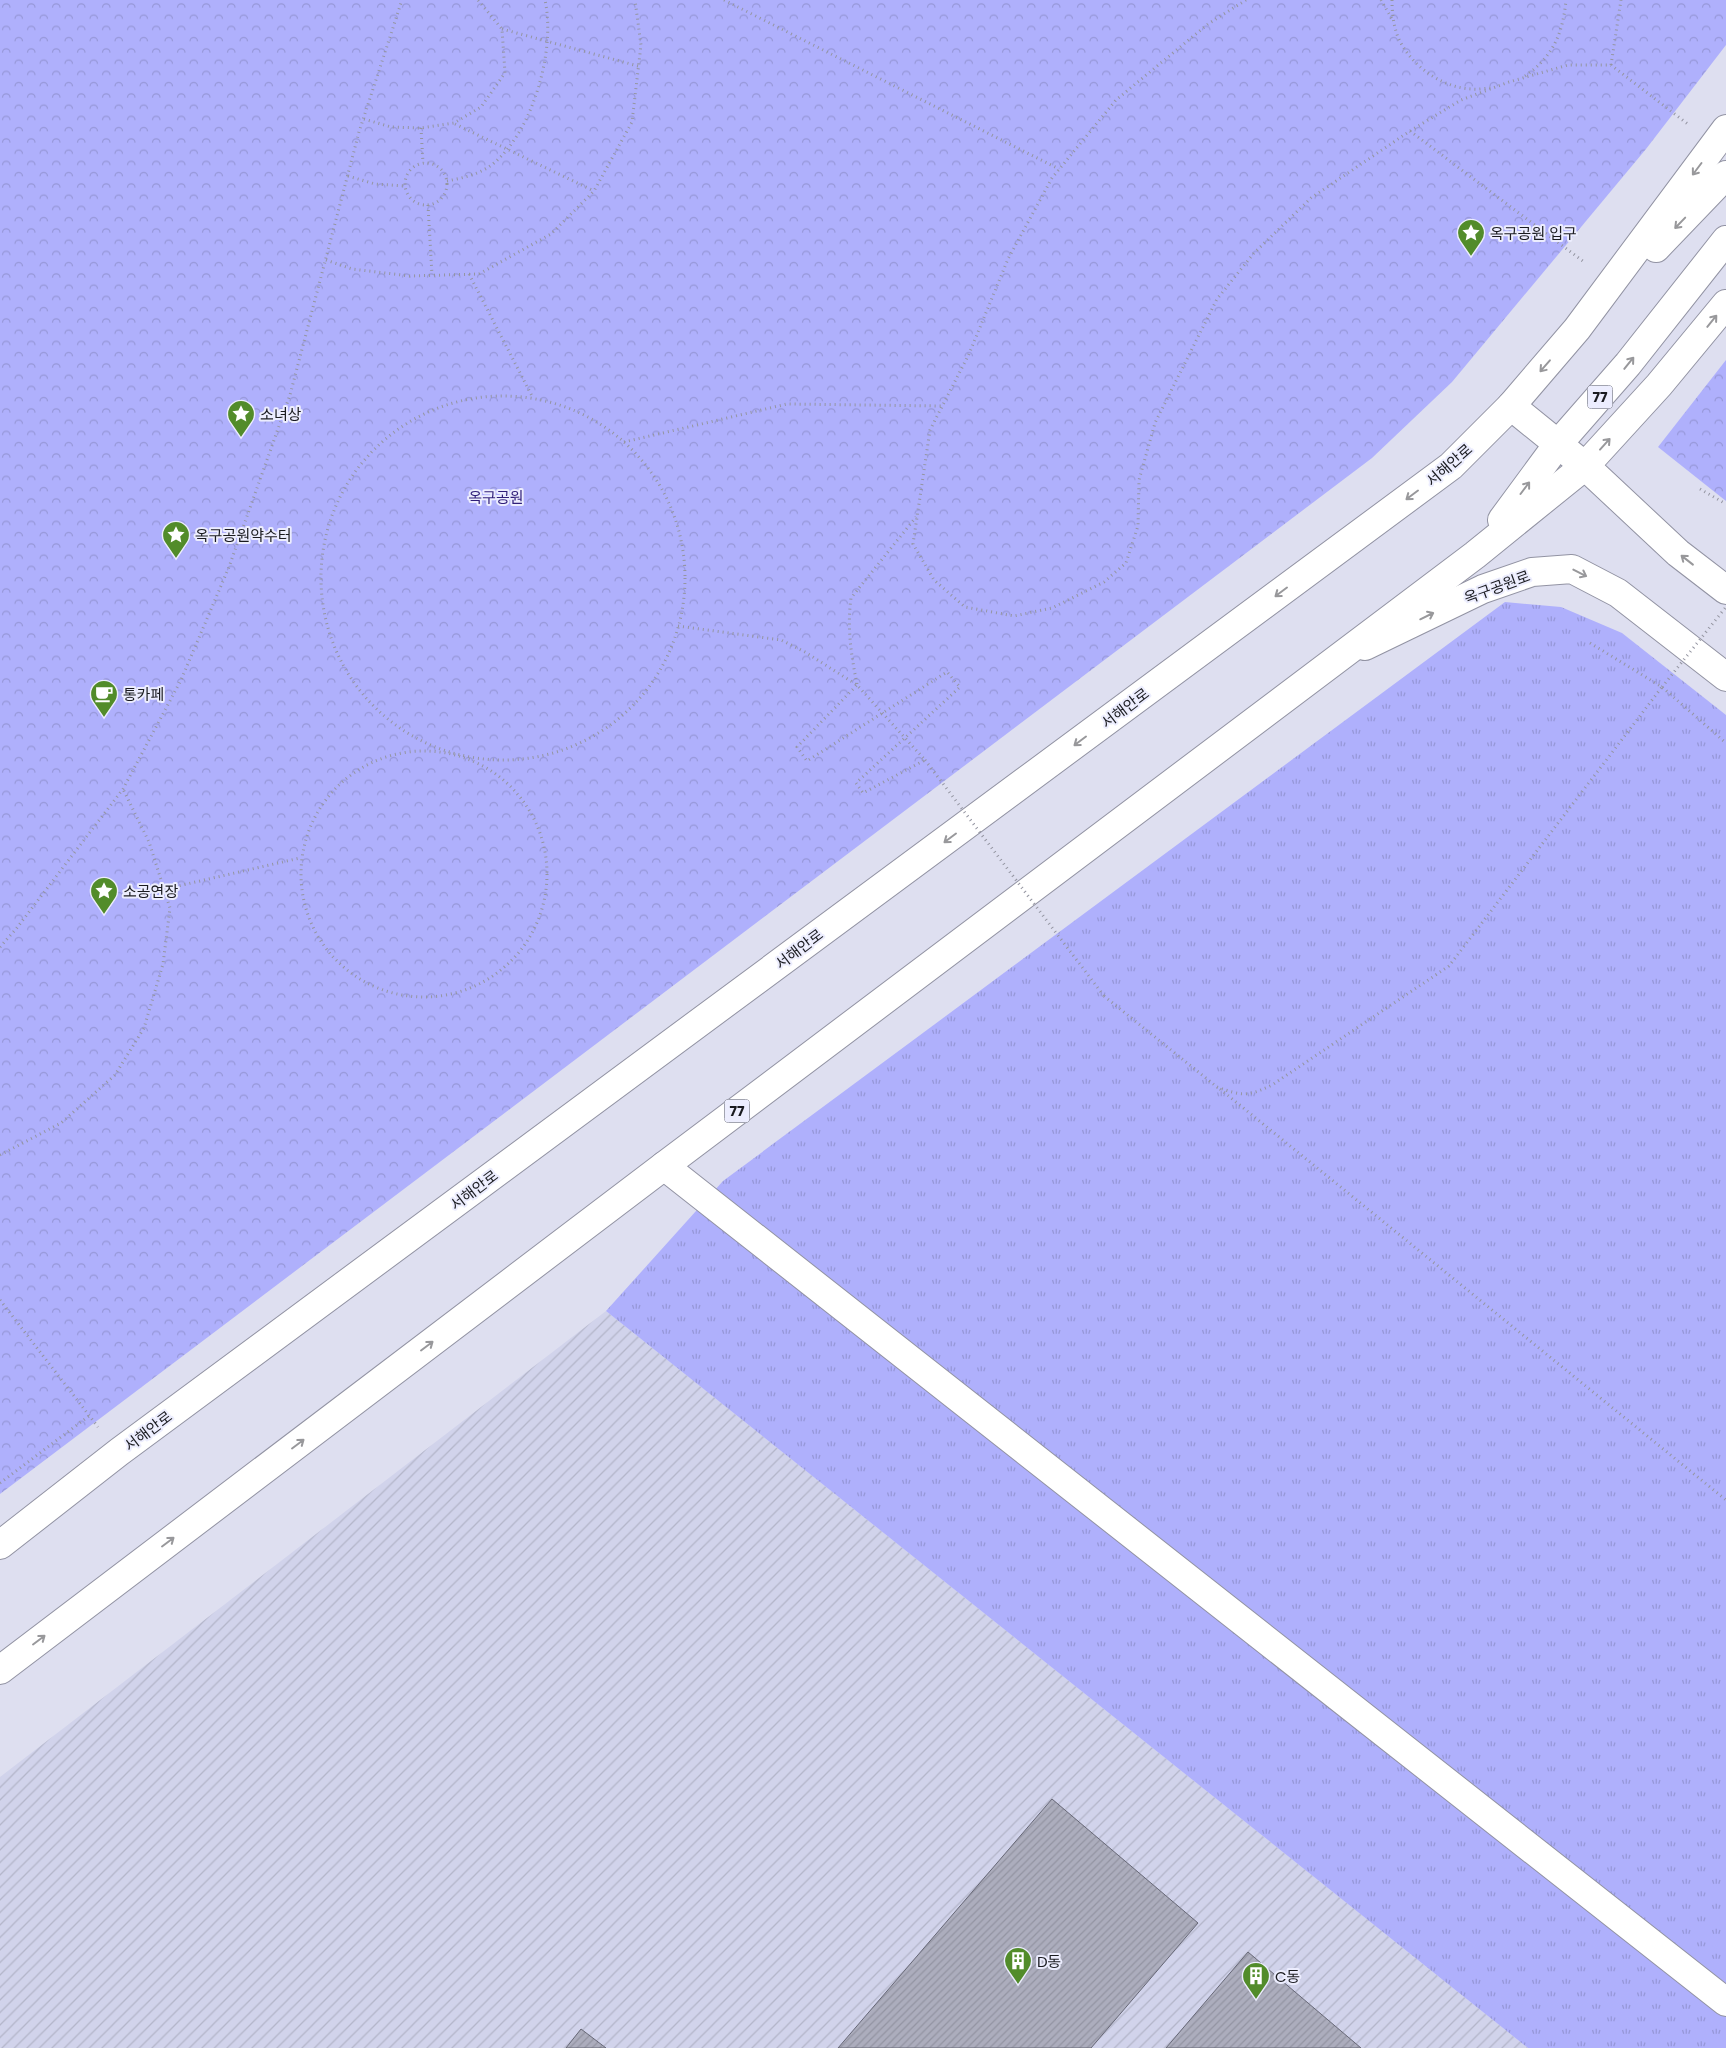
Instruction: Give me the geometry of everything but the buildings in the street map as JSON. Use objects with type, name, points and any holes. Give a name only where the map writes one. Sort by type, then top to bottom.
[{"type":"main road","name":"서해안로","points":[[1577,329],[1726,129]]},
{"type":"main road","name":"서해안로","points":[[0,1546],[119,1452],[1451,466],[1511,406],[1577,329],[1726,175]]},
{"type":"main road","name":"77","points":[[0,1670],[664,1166],[1475,555],[1558,444],[1628,364],[1726,240]]},
{"type":"main road","points":[[1475,555],[1585,466],[1659,385],[1726,304]]},
{"type":"main road","points":[[1511,406],[1585,466],[1678,552],[1726,590]]},
{"type":"main road","name":"옥구공원로","points":[[1336,660],[1484,588],[1532,572],[1572,569],[1618,593],[1726,677]]},
{"type":"main road","points":[[664,1166],[1726,2002]]},
{"type":"path","points":[[0,947],[16,929],[123,789],[181,680],[229,567],[290,395],[364,119],[402,0]]},
{"type":"path","points":[[478,0],[502,29],[638,66]]},
{"type":"path","points":[[447,181],[471,176],[493,164],[517,137],[540,89],[547,42],[545,0]]},
{"type":"path","points":[[326,260],[352,269],[410,276],[479,274],[551,234],[594,191],[632,122],[641,45],[635,0]]},
{"type":"path","points":[[724,0],[1059,170]]},
{"type":"path","points":[[1246,0],[1208,24],[1116,100],[1052,178],[1008,259],[969,354],[930,430],[916,517],[913,544],[934,580],[965,606],[1014,616],[1052,608],[1104,582],[1126,563],[1138,526],[1140,480],[1155,423],[1217,299],[1254,253],[1311,198],[1410,131],[1461,100],[1527,75],[1548,55],[1562,30],[1566,0]]},
{"type":"path","points":[[1381,0],[1396,27]]},
{"type":"path","points":[[1392,0],[1392,18],[1402,45],[1420,67],[1443,82],[1471,89],[1495,88]]},
{"type":"path","points":[[1611,65],[1621,0]]},
{"type":"path","points":[[364,119],[390,127],[421,128],[454,124],[481,107],[504,73],[502,29]]},
{"type":"path","points":[[1516,80],[1568,65],[1611,65],[1692,127]]},
{"type":"path","points":[[454,124],[594,191]]},
{"type":"path","points":[[421,128],[423,163]]},
{"type":"path","points":[[1410,131],[1587,264]]},
{"type":"path","points":[[423,163],[436,165],[445,174],[447,181],[447,188],[441,199],[428,205],[414,202],[405,190],[406,176],[410,170],[423,163]]},
{"type":"path","points":[[348,176],[375,184],[405,186]]},
{"type":"path","points":[[428,205],[432,275]]},
{"type":"path","points":[[469,274],[533,398]]},
{"type":"path","points":[[623,443],[588,416],[533,398],[470,398],[411,420],[362,459],[331,513],[319,576],[329,638],[359,692],[406,734],[454,754],[488,769],[519,795],[540,831],[548,870],[542,911],[524,947],[495,975],[458,993],[417,998],[377,989],[342,968],[316,937],[302,899],[300,858],[313,820],[336,787],[370,763],[409,752],[454,754],[465,757],[523,760],[579,744],[628,712],[663,667],[683,612],[684,554],[668,499],[635,451],[623,443]]},
{"type":"path","points":[[623,443],[787,404],[943,406]]},
{"type":"path","points":[[1700,489],[1726,504]]},
{"type":"path","points":[[857,685],[850,651],[849,612],[851,598],[916,517]]},
{"type":"path","points":[[1217,1086],[1238,1095],[1254,1093],[1272,1085],[1449,966],[1662,687],[1726,607]]},
{"type":"path","points":[[678,626],[781,640],[805,652],[857,685],[925,760],[1104,996],[1726,1500]]},
{"type":"path","points":[[1590,643],[1662,687],[1726,743]]},
{"type":"path","points":[[857,685],[797,748],[807,761],[947,672],[960,687],[856,783],[863,794],[925,760]]},
{"type":"path","points":[[0,1155],[61,1122],[115,1075],[144,1028],[162,964],[170,908],[149,842],[123,789]]},
{"type":"path","points":[[164,889],[300,858]]},
{"type":"path","points":[[0,1300],[119,1452]]},
{"type":"path","points":[[0,1483],[89,1416]]},
{"type":"shaded area","points":[[606,1311],[1528,2048],[0,2048],[0,1777]]},
{"type":"green space","name":"옥구공원","points":[[0,0],[1726,0],[1726,45],[1646,149],[1452,382],[1372,458],[0,1494]]},
{"type":"green space","points":[[1726,360],[1726,501],[1658,447]]},
{"type":"green space","points":[[1505,602],[1561,607],[1622,633],[1726,715],[1726,2048],[1528,2048],[606,1311],[723,1181]]},
{"type":"place","name":"옥구공원 입구","points":[[1471,257]]},
{"type":"place","name":"소녀상","points":[[241,438]]},
{"type":"place","name":"옥구공원약수터","points":[[176,559]]},
{"type":"place","name":"통카페","points":[[104,718]]},
{"type":"place","name":"소공연장","points":[[104,915]]},
{"type":"place","name":"D동","points":[[1018,1985]]},
{"type":"place","name":"C동","points":[[1256,2000]]}]
